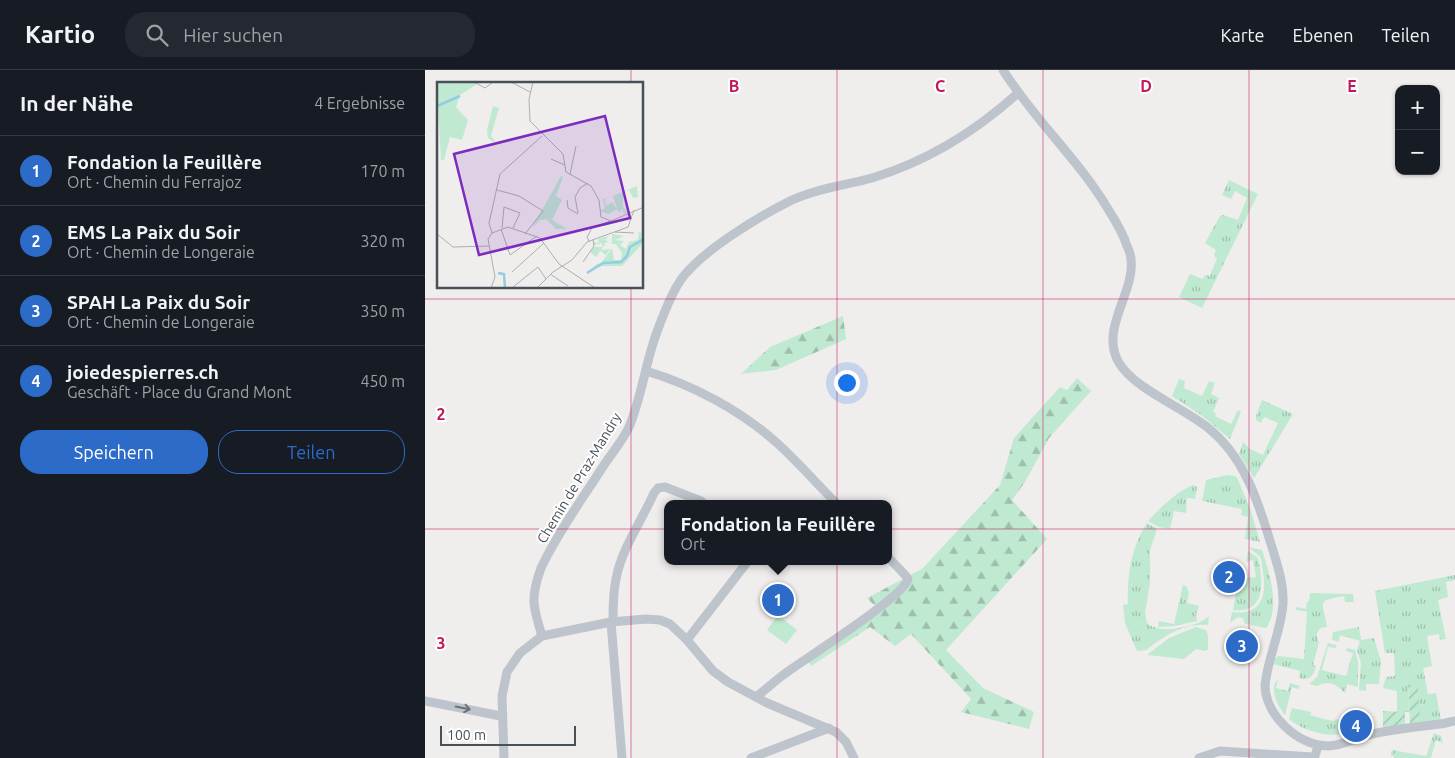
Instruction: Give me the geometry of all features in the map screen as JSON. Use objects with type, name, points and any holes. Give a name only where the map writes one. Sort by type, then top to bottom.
[{"type":"street","points":[[1003,70],[1018,93],[1094,186],[1127,244],[1132,261],[1113,335],[1113,350],[1119,362],[1127,373],[1140,383],[1207,427],[1228,447],[1249,483],[1278,568],[1283,594],[1279,625],[1265,678],[1266,696],[1273,711],[1282,723],[1294,733],[1318,746],[1335,746],[1379,732],[1455,721]]},
{"type":"street","name":"Chemin de Praz-Mandry","points":[[542,636],[533,597],[541,568],[628,428],[652,346],[680,281],[695,264],[761,217],[804,195],[896,170],[957,140],[993,116],[1018,93]]},
{"type":"street","points":[[646,371],[699,392],[729,408],[777,443],[833,500]]},
{"type":"street","points":[[622,758],[612,622],[616,578],[624,555],[658,488],[665,487],[698,500]]},
{"type":"street","points":[[756,697],[783,675],[883,606],[908,582],[906,576],[892,561]]},
{"type":"street","points":[[687,640],[745,565]]},
{"type":"street","points":[[503,758],[501,716],[505,679],[511,665],[520,652],[542,636],[612,622],[646,619],[660,620],[671,624],[721,678],[756,697],[829,728],[842,736],[854,758]]},
{"type":"street","points":[[425,701],[501,716]]},
{"type":"street","points":[[1444,724],[1455,727]]},
{"type":"street","points":[[751,758],[829,728]]},
{"type":"street","points":[[1199,758],[1220,751],[1312,757],[1315,756],[1318,746]]},
{"type":"green space","points":[[1229,180],[1258,194],[1202,308],[1179,297],[1190,274],[1203,279],[1205,275],[1210,276],[1217,258],[1214,256],[1216,250],[1205,243],[1220,216],[1223,215],[1238,220],[1247,198],[1235,191],[1231,199],[1222,195]]},
{"type":"green space","points":[[843,316],[846,339],[776,370],[741,374],[770,347]]},
{"type":"green space","points":[[1077,378],[1091,391],[1049,438],[1025,482],[1012,500],[1047,539],[946,650],[983,688],[1034,712],[1029,729],[961,712],[971,699],[911,634],[895,646],[870,627],[811,666],[805,656],[875,606],[867,598],[922,569],[1000,485],[1014,438],[1060,387],[1067,390]]},
{"type":"green space","points":[[1179,379],[1185,381],[1184,388],[1202,396],[1209,381],[1215,383],[1211,394],[1219,398],[1213,412],[1216,413],[1215,416],[1231,424],[1238,410],[1241,412],[1230,439],[1201,415],[1172,396]]},
{"type":"green space","points":[[1262,400],[1293,414],[1254,478],[1239,454],[1243,442],[1250,449],[1263,455],[1278,423],[1264,417],[1261,423],[1256,420]]},
{"type":"green space","points":[[1227,475],[1237,478],[1250,508],[1260,542],[1245,539],[1248,517],[1241,515],[1242,509],[1202,501],[1206,480]]},
{"type":"green space","points":[[1193,485],[1197,487],[1195,499],[1187,498],[1186,513],[1174,511],[1170,529],[1159,527],[1148,521],[1174,496]]},
{"type":"green space","points":[[1147,523],[1157,529],[1150,550],[1150,583],[1145,613],[1147,623],[1152,627],[1160,629],[1178,628],[1197,623],[1209,616],[1208,625],[1183,628],[1168,635],[1146,650],[1138,651],[1125,623],[1123,605],[1128,604],[1131,562],[1137,542]]},
{"type":"green space","points":[[1248,547],[1262,550],[1268,568],[1273,610],[1266,628],[1245,624],[1243,618],[1238,617],[1230,623],[1232,612],[1250,611],[1256,607],[1263,596],[1264,581],[1261,559]]},
{"type":"green space","points":[[1248,551],[1258,558],[1261,576],[1260,594],[1252,607],[1244,610],[1233,610],[1241,566],[1244,567],[1246,578],[1256,577],[1253,560],[1246,562]]},
{"type":"green space","points":[[1455,575],[1455,580],[1446,582],[1448,597],[1438,600],[1446,639],[1440,640],[1439,634],[1427,636],[1432,666],[1423,668],[1428,694],[1436,693],[1441,720],[1420,723],[1408,686],[1409,712],[1397,712],[1397,691],[1383,688],[1386,677],[1395,676],[1394,653],[1385,653],[1375,591]]},
{"type":"green space","points":[[1183,585],[1186,586],[1189,592],[1187,603],[1199,606],[1196,614],[1197,621],[1158,627],[1159,621],[1174,624]]},
{"type":"green space","points":[[1310,593],[1353,594],[1354,602],[1345,602],[1344,596],[1328,599],[1323,604],[1327,627],[1321,628],[1317,633],[1319,642],[1313,665],[1316,666],[1315,670],[1311,677],[1303,679],[1299,678],[1300,671],[1273,664],[1274,659],[1279,656],[1304,659],[1307,612],[1296,610],[1296,607],[1306,609]]},
{"type":"green space","points":[[778,615],[797,630],[786,644],[767,630]]},
{"type":"green space","points":[[1196,627],[1206,630],[1208,649],[1206,651],[1196,649],[1184,659],[1147,655],[1169,638]]},
{"type":"green space","points":[[1359,627],[1361,640],[1374,638],[1381,661],[1379,684],[1366,684],[1366,691],[1359,690],[1361,663],[1357,650],[1360,641],[1340,635],[1339,642],[1332,640],[1333,632]]},
{"type":"green space","points":[[1328,643],[1336,645],[1336,648],[1328,647],[1322,670],[1346,676],[1353,653],[1346,651],[1347,648],[1355,650],[1358,662],[1358,687],[1347,684],[1345,693],[1329,683],[1317,686],[1309,684],[1317,677]]},
{"type":"green space","points":[[1278,680],[1276,688],[1288,691],[1290,683],[1300,686],[1298,689],[1292,687],[1285,715],[1278,704],[1274,691],[1275,683]]},
{"type":"green space","points":[[1408,685],[1418,685],[1420,723],[1410,724]]},
{"type":"green space","points":[[1292,708],[1311,712],[1310,715],[1325,719],[1334,721],[1335,719],[1354,724],[1352,730],[1337,735],[1311,731],[1289,719]]},
{"type":"green space","points":[[1383,711],[1405,712],[1405,725],[1383,727]]},
{"type":"green space","points":[[1434,733],[1441,736],[1443,743],[1436,740],[1431,758],[1394,758],[1394,756],[1391,756],[1392,750],[1426,756]]},
{"type":"place","name":"EMS La Paix du Soir","points":[[1229,577]]},
{"type":"place","name":"Fondation la Feuillère","points":[[778,600]]},
{"type":"place","name":"SPAH La Paix du Soir","points":[[1242,646]]},
{"type":"place","name":"joiedespierres.ch","points":[[1356,726]]}]
